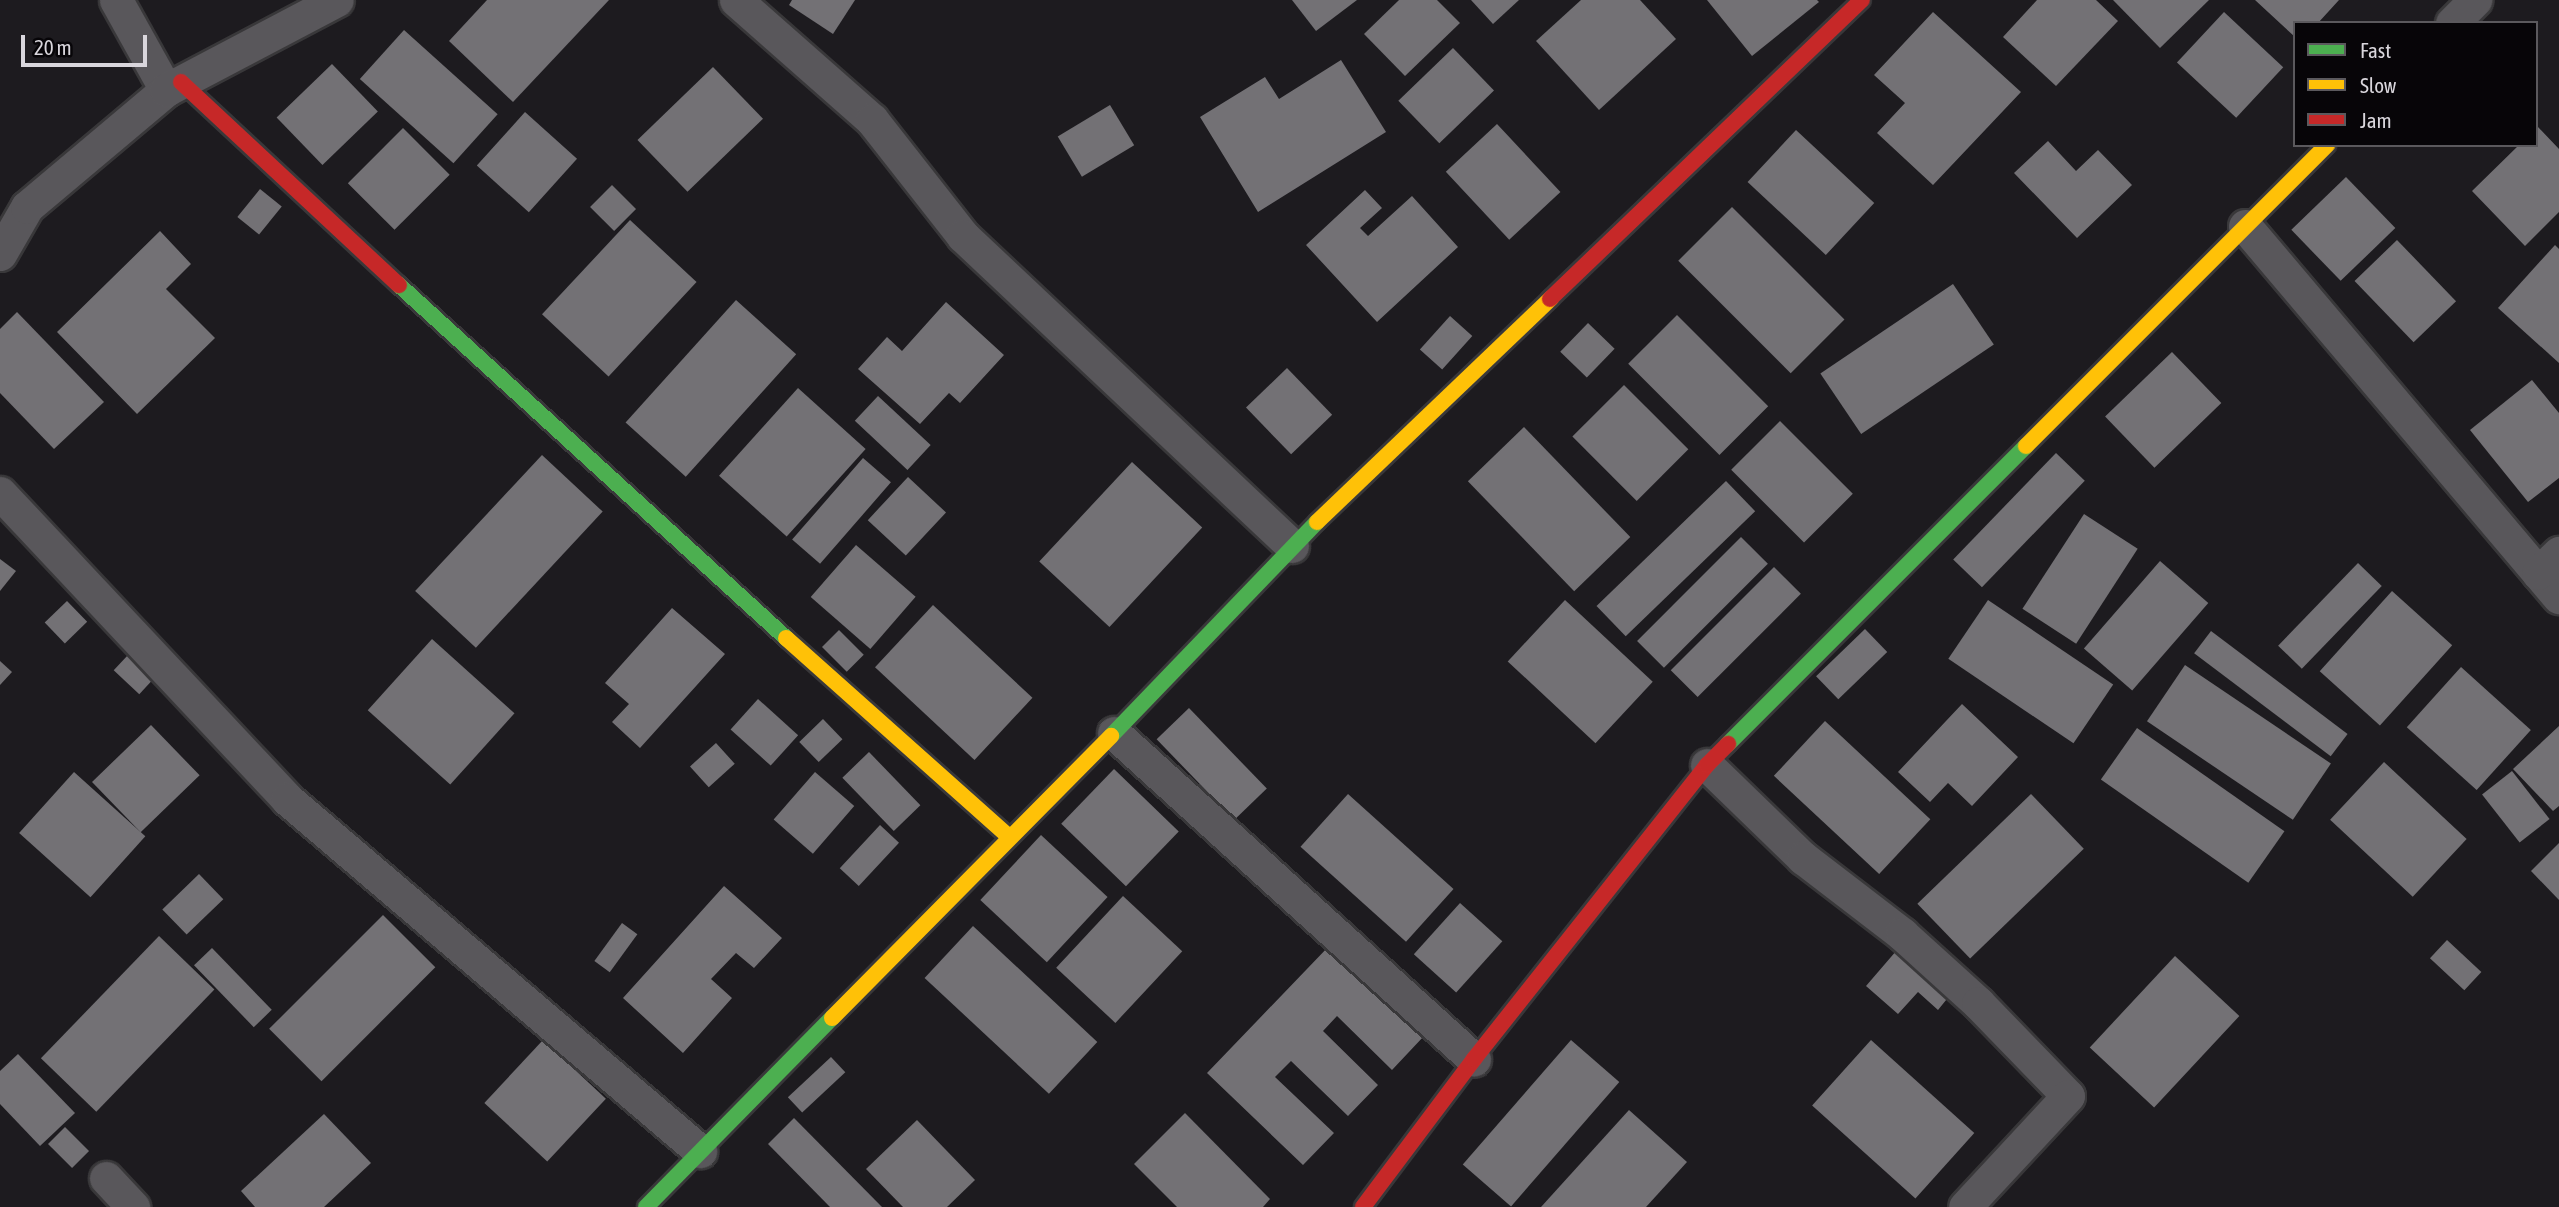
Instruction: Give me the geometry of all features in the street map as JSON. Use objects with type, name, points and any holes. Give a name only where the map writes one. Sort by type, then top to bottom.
[{"type":"street","points":[[116,0],[173,86],[1009,837]]},
{"type":"street","points":[[0,254],[27,206],[173,86],[337,0]]},
{"type":"street","points":[[736,0],[872,120],[963,236],[1292,546]]},
{"type":"street","points":[[646,1207],[1114,733],[1292,546],[1862,0]]},
{"type":"street","points":[[2454,21],[2475,0]]},
{"type":"street","points":[[1363,1207],[1474,1059],[1707,765],[2325,147]]},
{"type":"street","points":[[2245,226],[2552,574]]},
{"type":"street","points":[[0,493],[287,799],[700,1151]]},
{"type":"street","points":[[1114,733],[1474,1059]]},
{"type":"street","points":[[1707,765],[1803,858],[1902,934],[1968,994],[2068,1096],[1965,1207]]},
{"type":"street","points":[[106,1178],[133,1207]]},
{"type":"building","points":[[487,0],[609,0],[513,102],[449,41]]},
{"type":"building","points":[[792,0],[855,0],[833,34],[789,5]]},
{"type":"building","points":[[1292,0],[1357,0],[1316,31]]},
{"type":"building","points":[[1399,0],[1437,0],[1460,23],[1405,76],[1364,34]]},
{"type":"building","points":[[1471,0],[1519,0],[1493,24]]},
{"type":"building","points":[[1581,0],[1640,0],[1676,39],[1599,110],[1536,41]]},
{"type":"building","points":[[1707,0],[1817,0],[1819,2],[1752,56]]},
{"type":"building","points":[[2037,0],[2096,0],[2118,21],[2056,86],[2003,37]]},
{"type":"building","points":[[2113,0],[2209,0],[2160,48]]},
{"type":"building","points":[[2255,0],[2339,0],[2320,21],[2293,21],[2293,35]]},
{"type":"building","points":[[1933,12],[2021,92],[1933,185],[1877,133],[1905,103],[1874,75]]},
{"type":"building","points":[[2224,12],[2283,67],[2236,118],[2177,62]]},
{"type":"building","points":[[404,30],[498,114],[453,163],[360,79]]},
{"type":"building","points":[[1453,48],[1494,90],[1439,143],[1398,101]]},
{"type":"building","points":[[1341,60],[1386,132],[1258,212],[1200,117],[1265,77],[1279,99]]},
{"type":"building","points":[[332,64],[378,111],[322,165],[277,117]]},
{"type":"building","points":[[713,67],[763,119],[687,192],[637,140]]},
{"type":"building","points":[[1110,105],[1134,145],[1082,177],[1058,136]]},
{"type":"building","points":[[525,112],[577,159],[529,212],[477,166]]},
{"type":"building","points":[[1497,124],[1560,192],[1509,240],[1446,172]]},
{"type":"building","points":[[2538,127],[2559,149],[2559,212],[2525,246],[2472,191],[2517,147],[2538,147]]},
{"type":"building","points":[[403,128],[450,175],[395,230],[348,183]]},
{"type":"building","points":[[1796,130],[1874,203],[1826,255],[1748,182]]},
{"type":"building","points":[[2048,141],[2076,171],[2098,150],[2132,185],[2077,238],[2014,173]]},
{"type":"building","points":[[2346,177],[2395,228],[2341,281],[2291,230]]},
{"type":"building","points":[[612,185],[636,209],[614,231],[590,207]]},
{"type":"building","points":[[260,189],[282,207],[259,235],[237,217]]},
{"type":"building","points":[[1365,190],[1382,208],[1360,228],[1368,236],[1412,196],[1458,247],[1377,322],[1306,245]]},
{"type":"building","points":[[1732,207],[1844,319],[1791,373],[1678,261]]},
{"type":"building","points":[[630,220],[697,282],[609,376],[542,314]]},
{"type":"building","points":[[160,231],[191,264],[166,289],[215,338],[137,414],[57,332]]},
{"type":"building","points":[[2397,240],[2456,301],[2414,342],[2355,281]]},
{"type":"building","points":[[2555,245],[2559,249],[2559,363],[2498,308]]},
{"type":"building","points":[[1953,284],[1994,345],[1861,434],[1820,373]]},
{"type":"building","points":[[736,300],[796,354],[686,477],[626,423]]},
{"type":"building","points":[[946,302],[1004,355],[960,403],[949,393],[920,424],[858,369],[887,337],[902,351]]},
{"type":"building","points":[[17,312],[104,402],[54,449],[0,393],[0,329]]},
{"type":"building","points":[[1677,315],[1768,406],[1719,455],[1628,364]]},
{"type":"building","points":[[1450,316],[1472,336],[1442,370],[1420,349]]},
{"type":"building","points":[[1588,323],[1615,349],[1587,377],[1560,352]]},
{"type":"building","points":[[2172,352],[2221,403],[2154,468],[2105,417]]},
{"type":"building","points":[[1287,368],[1332,415],[1291,454],[1246,408]]},
{"type":"building","points":[[2532,380],[2559,413],[2559,478],[2528,502],[2470,430]]},
{"type":"building","points":[[1624,385],[1688,449],[1637,501],[1572,437]]},
{"type":"building","points":[[798,388],[866,449],[787,537],[719,476]]},
{"type":"building","points":[[878,396],[931,445],[907,470],[855,421]]},
{"type":"building","points":[[1780,421],[1853,494],[1804,543],[1731,470]]},
{"type":"building","points":[[1524,427],[1630,537],[1574,591],[1468,481]]},
{"type":"building","points":[[2056,453],[2085,481],[1982,587],[1953,559]]},
{"type":"building","points":[[542,455],[603,512],[476,648],[415,591]]},
{"type":"building","points":[[863,458],[891,482],[820,564],[792,540]]},
{"type":"building","points":[[1132,462],[1202,527],[1109,627],[1039,561]]},
{"type":"building","points":[[908,477],[946,512],[906,556],[868,520]]},
{"type":"building","points":[[1726,481],[1755,511],[1626,636],[1597,606]]},
{"type":"building","points":[[2084,514],[2138,549],[2076,644],[2022,609]]},
{"type":"building","points":[[1741,537],[1768,564],[1664,668],[1637,641]]},
{"type":"building","points":[[856,545],[916,597],[870,649],[811,597]]},
{"type":"building","points":[[0,559],[16,571],[0,591]]},
{"type":"building","points":[[2160,561],[2208,603],[2132,691],[2084,649]]},
{"type":"building","points":[[2358,563],[2382,586],[2302,669],[2278,646]]},
{"type":"building","points":[[1774,567],[1801,594],[1698,697],[1671,670]]},
{"type":"building","points":[[2392,591],[2452,645],[2380,725],[2320,671]]},
{"type":"building","points":[[1565,600],[1653,682],[1595,743],[1508,661]]},
{"type":"building","points":[[1988,600],[2113,684],[2073,743],[1948,659]]},
{"type":"building","points":[[67,601],[87,622],[65,643],[45,623]]},
{"type":"building","points":[[933,605],[1032,698],[974,760],[875,667]]},
{"type":"building","points":[[672,608],[725,654],[640,748],[612,722],[629,704],[605,683]]},
{"type":"building","points":[[1865,629],[1887,652],[1838,699],[1816,676]]},
{"type":"building","points":[[839,630],[864,655],[847,672],[822,647]]},
{"type":"building","points":[[2211,631],[2348,734],[2331,756],[2194,653]]},
{"type":"building","points":[[432,639],[514,713],[450,785],[368,710]]},
{"type":"building","points":[[128,655],[154,679],[139,694],[114,670]]},
{"type":"building","points":[[0,661],[12,672],[0,685]]},
{"type":"building","points":[[2185,665],[2331,763],[2293,820],[2147,721]]},
{"type":"building","points":[[2461,667],[2531,730],[2477,790],[2407,727]]},
{"type":"building","points":[[758,699],[798,735],[771,766],[731,729]]},
{"type":"building","points":[[1962,704],[2018,757],[1972,806],[1948,783],[1930,802],[1898,772]]},
{"type":"building","points":[[1189,708],[1267,789],[1234,820],[1157,739]]},
{"type":"building","points":[[823,719],[842,739],[819,762],[799,742]]},
{"type":"building","points":[[1825,721],[1930,819],[1879,874],[1774,776]]},
{"type":"building","points":[[151,725],[200,775],[141,832],[92,782]]},
{"type":"building","points":[[2559,726],[2559,806],[2553,811],[2513,769]]},
{"type":"building","points":[[2137,728],[2284,831],[2248,883],[2101,780]]},
{"type":"building","points":[[716,743],[735,764],[709,787],[690,766]]},
{"type":"building","points":[[869,752],[920,805],[894,831],[842,778]]},
{"type":"building","points":[[2384,762],[2467,839],[2413,897],[2330,820]]},
{"type":"building","points":[[1114,769],[1179,832],[1126,886],[1061,824]]},
{"type":"building","points":[[2512,771],[2550,819],[2520,842],[2482,794]]},
{"type":"building","points":[[74,772],[145,836],[90,897],[19,833]]},
{"type":"building","points":[[815,772],[854,806],[813,854],[774,820]]},
{"type":"building","points":[[1348,794],[1454,889],[1406,942],[1300,847]]},
{"type":"building","points":[[2031,794],[2084,849],[1970,958],[1917,904]]},
{"type":"building","points":[[880,825],[899,843],[859,886],[840,868]]},
{"type":"building","points":[[1041,835],[1108,897],[1047,962],[980,900]]},
{"type":"building","points":[[2559,843],[2559,900],[2531,871]]},
{"type":"building","points":[[199,874],[223,899],[187,935],[162,909]]},
{"type":"building","points":[[724,886],[782,938],[754,968],[736,953],[711,979],[732,998],[683,1053],[623,998]]},
{"type":"building","points":[[1123,896],[1182,951],[1115,1023],[1056,968]]},
{"type":"building","points":[[1460,903],[1502,941],[1456,992],[1414,954]]},
{"type":"building","points":[[383,915],[435,967],[321,1081],[269,1029]]},
{"type":"building","points":[[622,923],[637,934],[610,972],[594,961]]},
{"type":"building","points":[[973,926],[1097,1042],[1049,1094],[925,978]]},
{"type":"building","points":[[159,936],[214,989],[96,1112],[41,1058]]},
{"type":"building","points":[[2447,940],[2481,972],[2464,990],[2430,958]]},
{"type":"building","points":[[1903,943],[1955,989],[1938,1010],[1918,992],[1898,1014],[1866,986]]},
{"type":"building","points":[[1330,945],[1424,1036],[1392,1070],[1337,1016],[1323,1031],[1378,1085],[1348,1116],[1291,1061],[1275,1077],[1334,1133],[1303,1165],[1207,1073]]},
{"type":"building","points":[[212,948],[272,1010],[254,1027],[194,965]]},
{"type":"building","points":[[2175,956],[2239,1016],[2154,1107],[2090,1047]]},
{"type":"building","points":[[543,1040],[606,1099],[547,1162],[484,1103]]},
{"type":"building","points":[[1571,1040],[1619,1082],[1511,1207],[1463,1165]]},
{"type":"building","points":[[1871,1040],[1974,1133],[1915,1198],[1812,1105]]},
{"type":"building","points":[[18,1054],[75,1113],[40,1146],[0,1104],[0,1071]]},
{"type":"building","points":[[831,1057],[845,1072],[802,1113],[788,1097]]},
{"type":"building","points":[[1629,1110],[1687,1162],[1646,1207],[1541,1207]]},
{"type":"building","points":[[1185,1113],[1270,1199],[1263,1207],[1177,1207],[1134,1164]]},
{"type":"building","points":[[324,1114],[371,1163],[324,1207],[255,1207],[241,1191]]},
{"type":"building","points":[[794,1118],[882,1207],[830,1207],[768,1144]]},
{"type":"building","points":[[917,1120],[975,1180],[947,1207],[903,1207],[866,1169]]},
{"type":"building","points":[[65,1127],[89,1151],[72,1168],[48,1144]]},
{"type":"traffic: fast","points":[[399,285],[786,638]]},
{"type":"traffic: fast","points":[[1728,744],[2026,446]]},
{"type":"traffic: fast","points":[[1111,736],[1317,522]]},
{"type":"traffic: fast","points":[[646,1207],[832,1018]]},
{"type":"traffic: slow","points":[[2026,446],[2325,147]]},
{"type":"traffic: slow","points":[[1317,522],[1550,299]]},
{"type":"traffic: slow","points":[[786,638],[1009,837]]},
{"type":"traffic: slow","points":[[832,1018],[1111,736]]},
{"type":"traffic: jam","points":[[1550,299],[1862,0]]},
{"type":"traffic: jam","points":[[181,82],[399,285]]},
{"type":"traffic: jam","points":[[1363,1207],[1474,1059],[1707,765],[1728,744]]}]
